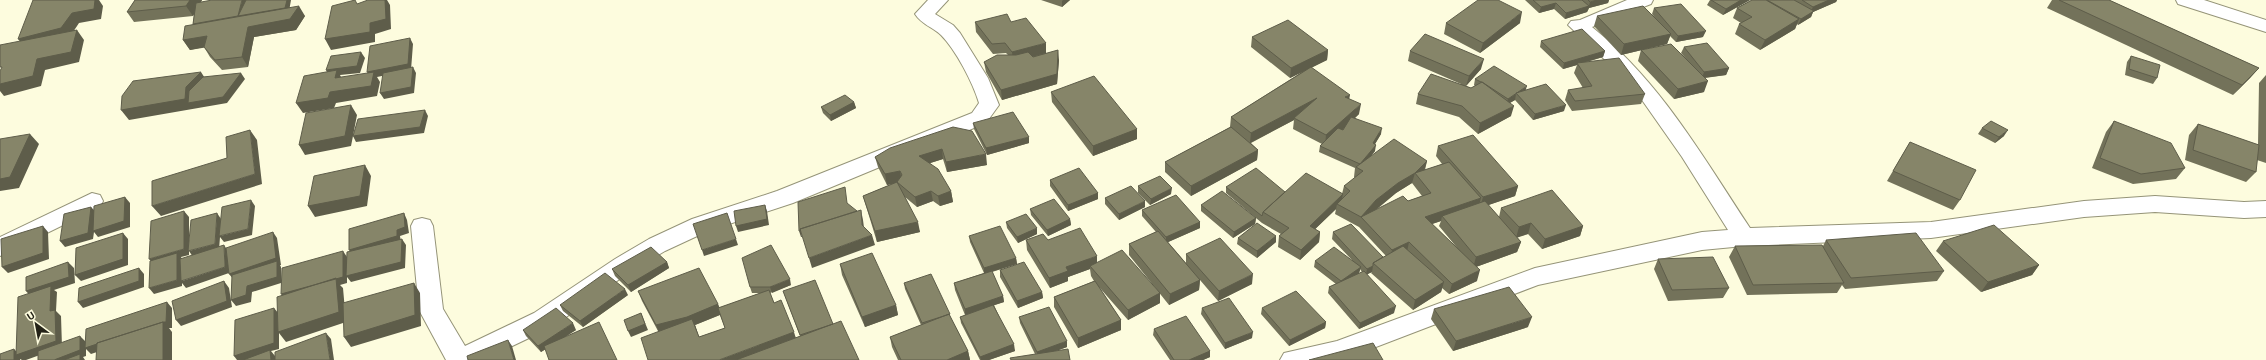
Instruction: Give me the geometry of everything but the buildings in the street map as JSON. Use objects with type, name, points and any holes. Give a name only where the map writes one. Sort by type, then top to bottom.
[{"type":"street","points":[[422,226],[431,310],[460,360],[543,320],[623,265],[657,245],[700,225],[785,197],[979,118],[986,110],[989,102],[982,84],[950,33],[926,16],[928,10],[939,0]]},
{"type":"street","points":[[1644,0],[1609,15],[1578,24],[1594,36],[1657,104],[1744,237]]},
{"type":"street","points":[[2185,0],[2266,26]]},
{"type":"street","points":[[0,247],[92,201]]},
{"type":"street","points":[[1293,360],[1339,351],[1535,277],[1702,240],[1931,230],[2084,209],[2155,204],[2244,210],[2266,209]]}]
